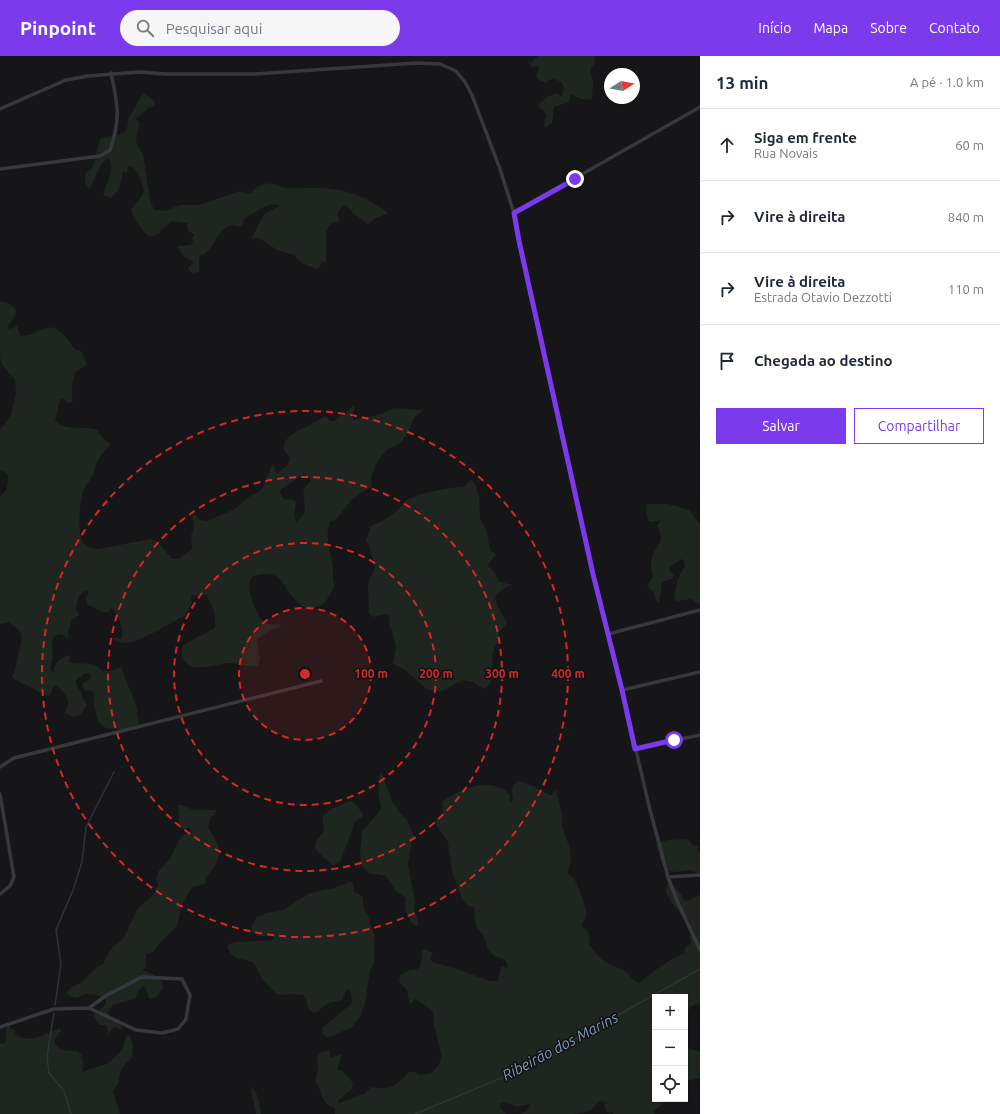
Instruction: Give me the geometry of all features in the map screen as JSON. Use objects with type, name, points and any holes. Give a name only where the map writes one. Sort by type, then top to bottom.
[{"type":"street","points":[[0,108],[66,80],[111,73],[140,72],[165,74],[255,74],[416,63],[440,64],[456,71],[466,82],[482,119],[514,213],[591,567],[649,806],[668,876],[678,903],[700,950]]},
{"type":"street","points":[[0,169],[100,156],[110,150],[117,125],[118,107],[111,73]]},
{"type":"street","points":[[514,213],[700,106]]},
{"type":"street","points":[[608,634],[700,610]]},
{"type":"street","points":[[622,690],[700,672]]},
{"type":"street","points":[[0,767],[14,758],[321,681]]},
{"type":"street","points":[[635,749],[700,735]]},
{"type":"street","points":[[0,794],[14,877],[10,886],[0,894]]},
{"type":"street","points":[[668,876],[700,875]]},
{"type":"street","points":[[0,1027],[54,1009],[89,1008],[136,1030],[162,1033],[178,1029],[186,1019],[190,995],[182,979],[142,977],[107,995],[89,1008]]},
{"type":"shaded area","points":[[538,56],[594,56],[595,62],[590,70],[593,81],[592,100],[581,99],[571,94],[569,102],[554,107],[552,123],[545,128],[544,123],[547,114],[539,107],[539,104],[552,94],[558,94],[562,97],[564,87],[561,82],[553,78],[546,83],[539,80],[536,76],[540,67],[532,67],[530,64]]},
{"type":"shaded area","points":[[144,93],[154,101],[155,104],[153,107],[148,108],[136,118],[140,124],[136,142],[143,155],[151,204],[155,210],[164,211],[180,205],[199,205],[240,191],[250,194],[260,185],[274,184],[284,188],[323,188],[341,190],[357,195],[388,213],[367,224],[346,205],[343,206],[337,214],[340,221],[332,223],[326,231],[326,264],[323,261],[319,268],[316,269],[302,263],[294,255],[277,250],[259,238],[251,239],[264,214],[279,206],[275,204],[266,206],[244,219],[242,227],[229,226],[224,229],[208,251],[199,256],[199,270],[198,272],[193,273],[188,269],[193,262],[184,257],[178,248],[179,246],[190,245],[193,243],[192,238],[195,235],[188,231],[187,223],[172,221],[162,229],[159,234],[151,236],[144,232],[135,219],[131,209],[142,196],[144,191],[141,180],[133,167],[128,166],[127,173],[123,172],[119,189],[111,198],[103,195],[111,168],[109,158],[102,163],[90,189],[85,182],[86,172],[91,170],[93,167],[100,139],[122,134],[126,130],[129,116]]},
{"type":"shaded area","points":[[0,301],[10,304],[16,310],[15,316],[8,325],[8,328],[10,329],[17,326],[20,335],[24,336],[33,334],[45,328],[54,328],[63,333],[74,348],[82,352],[87,364],[75,373],[72,390],[73,402],[68,403],[63,398],[60,400],[55,421],[65,426],[97,430],[104,439],[111,444],[98,461],[91,478],[84,489],[81,501],[79,525],[84,544],[98,549],[151,539],[158,542],[172,559],[179,559],[192,549],[191,535],[194,529],[192,512],[200,520],[207,521],[235,509],[247,498],[260,491],[272,465],[274,466],[276,473],[278,473],[288,464],[290,458],[284,450],[284,444],[289,437],[298,431],[326,416],[330,421],[335,421],[353,406],[355,408],[351,416],[354,420],[379,415],[395,408],[423,410],[414,418],[401,443],[388,449],[378,460],[371,476],[372,486],[351,500],[337,519],[330,522],[328,528],[328,539],[333,566],[333,582],[335,583],[325,602],[317,607],[306,609],[294,599],[279,578],[275,576],[253,576],[249,582],[250,593],[254,606],[263,621],[268,624],[278,623],[282,626],[266,633],[257,640],[260,658],[258,666],[224,663],[199,668],[193,667],[184,660],[182,656],[183,645],[215,628],[214,610],[206,595],[191,596],[192,603],[184,617],[138,640],[120,642],[113,639],[116,637],[121,639],[123,631],[121,623],[112,608],[108,612],[100,611],[88,605],[86,599],[89,591],[87,590],[81,594],[78,598],[76,610],[80,615],[71,620],[68,639],[62,634],[54,636],[52,641],[53,657],[50,669],[53,673],[58,661],[69,655],[69,661],[71,663],[92,664],[97,666],[102,671],[110,671],[121,667],[138,711],[137,714],[139,721],[138,725],[131,728],[108,728],[100,724],[97,717],[94,706],[94,694],[91,691],[85,690],[83,686],[83,683],[90,679],[91,675],[89,673],[85,673],[76,680],[76,684],[87,705],[80,715],[74,717],[65,713],[68,701],[62,690],[57,686],[53,686],[51,694],[48,696],[14,679],[12,676],[16,667],[22,637],[21,633],[8,622],[0,624],[0,496],[6,490],[8,475],[5,472],[0,471],[0,429],[11,415],[16,394],[15,380],[1,363]],"holes":[[[302,475],[306,475],[311,481],[306,486],[304,491],[303,496],[305,511],[296,522],[294,515],[296,502],[294,500],[284,499],[280,491]]]},
{"type":"shaded area","points":[[470,480],[472,480],[476,486],[479,497],[480,518],[487,533],[490,550],[496,554],[487,566],[493,570],[499,581],[511,585],[501,590],[495,598],[507,623],[498,634],[501,640],[494,647],[492,657],[492,678],[488,687],[484,689],[472,682],[463,680],[442,691],[433,691],[425,688],[404,669],[393,664],[396,647],[389,625],[389,616],[386,614],[373,617],[369,613],[368,584],[375,567],[370,548],[366,540],[372,525],[390,516],[412,497],[435,491],[464,487]]},
{"type":"shaded area","points":[[647,504],[668,504],[683,508],[690,511],[700,524],[700,605],[691,599],[679,601],[674,600],[677,582],[685,566],[684,561],[681,559],[670,567],[669,570],[674,576],[672,579],[662,582],[659,603],[657,602],[654,593],[647,586],[653,577],[651,561],[661,537],[657,526],[661,520],[650,522],[646,513]]},
{"type":"shaded area","points":[[380,772],[383,776],[392,801],[407,820],[414,837],[412,840],[408,864],[415,902],[414,911],[417,916],[418,925],[416,926],[406,914],[406,898],[397,892],[386,876],[369,873],[363,868],[361,863],[360,851],[363,830],[381,809],[378,790]]},
{"type":"shaded area","points":[[518,781],[531,785],[550,795],[552,795],[556,790],[562,814],[562,827],[570,848],[571,861],[567,873],[573,877],[577,884],[587,912],[581,926],[588,931],[590,938],[589,944],[600,958],[624,971],[636,981],[640,983],[660,966],[684,954],[685,948],[691,943],[690,937],[693,931],[689,928],[690,922],[669,898],[666,888],[668,884],[676,888],[684,900],[688,901],[699,895],[700,892],[700,1002],[691,1006],[688,1013],[688,994],[652,994],[652,1102],[664,1102],[655,1109],[654,1114],[613,1114],[614,1112],[610,1113],[606,1111],[604,1102],[600,1100],[591,1110],[572,1114],[521,1114],[528,1110],[531,1104],[517,1107],[504,1102],[500,1104],[500,1107],[506,1114],[335,1114],[335,1109],[326,1103],[315,1081],[318,1069],[317,1057],[323,1052],[330,1051],[330,1058],[342,1054],[337,1069],[344,1072],[353,1083],[352,1089],[339,1100],[338,1102],[340,1103],[359,1095],[363,1095],[371,1087],[383,1088],[397,1084],[408,1072],[414,1072],[420,1075],[431,1073],[438,1066],[442,1056],[434,1026],[433,1011],[416,999],[410,1003],[407,991],[399,981],[400,975],[419,968],[422,951],[425,949],[433,953],[430,958],[432,962],[490,981],[498,981],[501,967],[503,966],[506,968],[508,966],[505,960],[495,956],[488,950],[484,936],[477,928],[474,918],[475,908],[467,905],[462,899],[452,872],[448,842],[435,823],[443,813],[442,802],[456,793],[473,787],[491,785],[506,791],[510,798],[509,801],[511,802],[513,800],[512,792],[515,783]]},
{"type":"shaded area","points":[[351,801],[356,804],[364,816],[355,822],[340,862],[333,866],[315,848],[316,841],[324,831],[324,815]]},
{"type":"shaded area","points":[[178,805],[194,810],[217,810],[210,819],[208,827],[217,843],[219,855],[217,862],[204,884],[193,887],[190,890],[181,907],[177,926],[159,944],[154,952],[146,955],[146,966],[143,970],[159,979],[163,988],[156,997],[151,999],[149,998],[146,988],[142,986],[136,997],[111,1007],[108,1014],[122,1027],[120,1029],[114,1027],[108,1035],[107,1025],[100,1025],[93,1015],[106,1004],[106,999],[97,995],[86,994],[74,998],[69,996],[67,992],[72,987],[81,983],[93,970],[103,964],[110,950],[123,939],[138,908],[153,895],[158,885],[156,878],[158,872],[169,860],[181,837],[191,830],[190,828],[182,829],[179,827]]},
{"type":"shaded area","points":[[688,839],[694,846],[700,846],[696,850],[700,852],[700,878],[697,873],[693,871],[689,870],[675,872],[666,869],[662,864],[656,845],[667,840]]},
{"type":"shaded area","points":[[351,882],[354,885],[354,892],[363,898],[363,906],[375,936],[374,963],[370,970],[365,1004],[360,1017],[352,1027],[328,1038],[322,1034],[323,1027],[351,1004],[352,999],[350,989],[346,991],[341,1001],[328,1003],[317,1012],[313,1013],[308,1008],[306,999],[303,995],[277,994],[262,979],[254,963],[235,957],[227,947],[229,944],[236,942],[272,940],[274,938],[273,936],[258,936],[251,931],[252,925],[257,917],[283,910],[308,894],[335,888]]},
{"type":"shaded area","points":[[10,1025],[10,1029],[15,1030],[15,1034],[27,1039],[32,1039],[60,1028],[61,1031],[55,1039],[55,1044],[62,1050],[76,1051],[81,1054],[83,1063],[82,1073],[106,1064],[113,1059],[121,1051],[129,1034],[133,1044],[132,1057],[121,1069],[118,1084],[113,1091],[120,1114],[0,1114],[0,1044],[5,1043],[7,1026]]},
{"type":"shaded area","points":[[688,1048],[700,1052],[700,1078],[688,1080]]},
{"type":"shaded area","points":[[252,1086],[257,1096],[261,1114],[256,1114],[251,1091]]},
{"type":"waterway","points":[[55,1005],[61,964],[56,930],[73,890],[82,862],[86,827],[114,772]]},
{"type":"waterway","name":"Ribeirão dos Marins","points":[[415,1114],[520,1070],[700,969]]},
{"type":"waterway","points":[[54,1013],[47,1056],[49,1073],[64,1091],[71,1114]]},
{"type":"route","points":[[575,179],[514,213],[593,574],[635,749],[674,740]]}]
